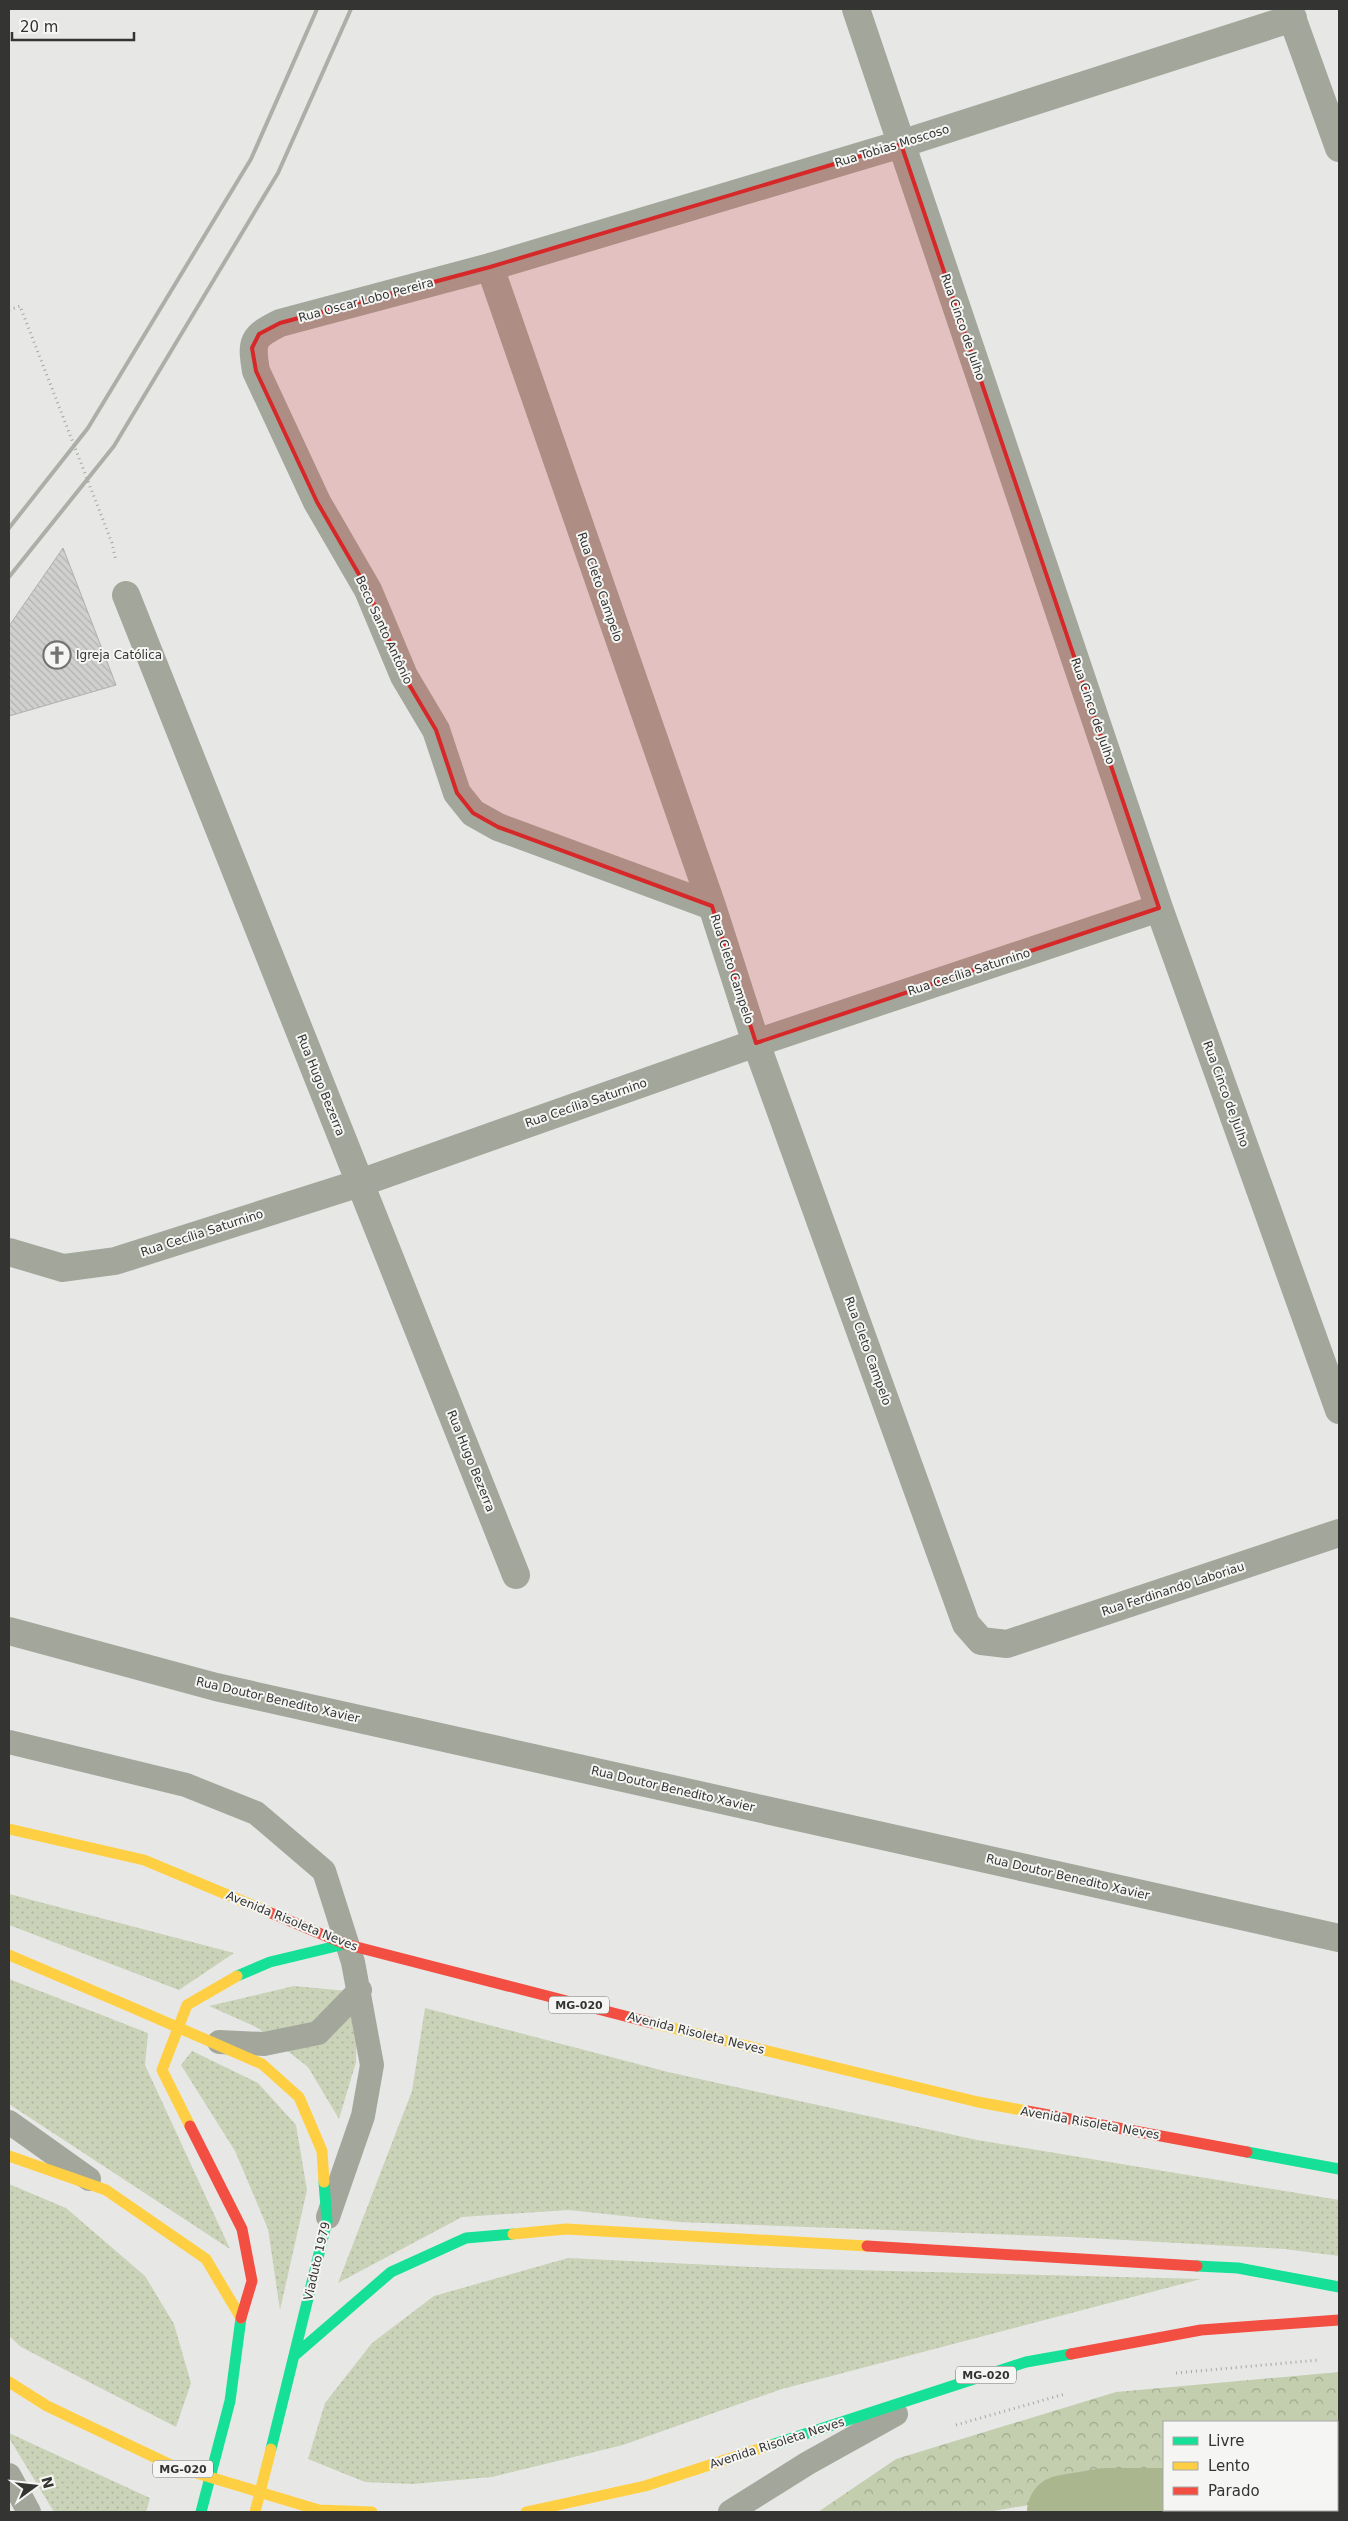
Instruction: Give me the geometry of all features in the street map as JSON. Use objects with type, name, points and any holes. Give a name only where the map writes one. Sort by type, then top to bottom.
[{"type":"main road","name":"Avenida Risoleta Neves","points":[[9,1829],[144,1860],[349,1953],[514,1989],[978,2102],[1339,2169]]},
{"type":"main road","points":[[201,2512],[230,2401],[241,2318],[252,2281],[242,2228],[162,2070],[187,2005],[226,1980],[270,1962],[349,1953]]},
{"type":"main road","name":"Viaduto 1979","points":[[9,1955],[262,2064],[300,2097],[322,2151],[327,2221],[255,2512]]},
{"type":"main road","points":[[9,2156],[106,2190],[206,2260],[241,2318]]},
{"type":"main road","points":[[295,2355],[391,2272],[466,2238],[566,2229],[1238,2268],[1339,2287]]},
{"type":"main road","name":"Avenida Risoleta Neves","points":[[526,2512],[645,2486],[1026,2362],[1201,2330],[1339,2320]]},
{"type":"main road","name":"MG-020","points":[[9,2382],[47,2406],[172,2466],[319,2510],[372,2512]]},
{"type":"street","name":"Rua Cinco de Julho","points":[[856,9],[1159,908],[1339,1410]]},
{"type":"street","name":"Rua Tobias Moscoso","points":[[490,267],[901,144],[1291,13]]},
{"type":"street","points":[[1291,13],[1339,148]]},
{"type":"street","name":"Rua Oscar Lobo Pereira","points":[[252,348],[259,334],[280,323],[490,267]]},
{"type":"street","name":"Rua Cleto Campelo","points":[[490,267],[712,906],[756,1043],[966,1624],[981,1640],[1007,1644]]},
{"type":"street","name":"Beco Santo Antônio","points":[[252,348],[256,372],[317,502],[368,590],[404,676],[436,730],[457,793],[473,813],[498,827],[712,906]]},
{"type":"street","name":"Rua Hugo Bezerra","points":[[126,595],[516,1575]]},
{"type":"street","name":"Rua Cecília Saturnino","points":[[9,1252],[62,1268],[115,1261],[360,1182],[756,1043],[1159,908]]},
{"type":"street","name":"Rua Ferdinando Laboriau","points":[[1007,1644],[1339,1533]]},
{"type":"street","name":"Rua Doutor Benedito Xavier","points":[[9,1631],[216,1687],[1339,1938]]},
{"type":"lane","points":[[9,1742],[186,1785],[256,1813],[324,1871],[360,1990],[372,2065],[363,2116],[327,2221]]},
{"type":"lane","points":[[205,2039],[264,2044],[318,2033],[360,1990]]},
{"type":"lane","points":[[9,2122],[106,2190]]},
{"type":"lane","name":"Avenida Risoleta Neves","points":[[730,2512],[883,2418],[1026,2362]]},
{"type":"lane","points":[[9,2476],[28,2512]]},
{"type":"lane","name":"Avenida Risoleta Neves","points":[[744,2512],[760,2492]]},
{"type":"path","points":[[9,310],[20,306],[112,543]]},
{"type":"path","points":[[1175,2373],[1320,2360]]},
{"type":"path","points":[[948,2427],[1070,2392]]},
{"type":"highlighted area","points":[[901,144],[1159,908],[756,1043],[712,906],[498,827],[473,813],[457,793],[436,730],[404,676],[368,590],[317,502],[256,371],[252,348],[259,334],[280,323],[490,267]]},
{"type":"green space","points":[[9,1894],[234,1953],[179,1990],[9,1925]]},
{"type":"green space","points":[[9,1979],[148,2033],[145,2065],[230,2249],[9,2104]]},
{"type":"green space","points":[[294,1986],[358,1992],[356,2062],[339,2119],[308,2067],[258,2028],[209,2006]]},
{"type":"green space","points":[[425,2008],[668,2072],[977,2140],[1339,2200],[1339,2256],[1284,2249],[1070,2237],[679,2222],[569,2210],[462,2217],[338,2283],[412,2091]]},
{"type":"green space","points":[[192,2051],[258,2083],[296,2125],[307,2190],[280,2310],[268,2229],[235,2151],[181,2065]]},
{"type":"green space","points":[[9,2184],[66,2208],[145,2276],[174,2324],[191,2383],[176,2427],[21,2347],[9,2336]]},
{"type":"green space","points":[[568,2258],[777,2268],[1201,2279],[782,2389],[623,2445],[492,2477],[412,2484],[365,2482],[308,2459],[325,2403],[372,2343],[434,2296]]},
{"type":"green space","points":[[1339,2372],[1339,2496],[1338,2421],[1163,2421],[1163,2490],[1122,2489],[988,2512],[818,2512],[896,2459],[1116,2392]]},
{"type":"green space","points":[[9,2433],[150,2498],[146,2512],[54,2512],[9,2438]]},
{"type":"building","name":"Igreja Católica","points":[[63,548],[116,685],[9,716],[9,626]]},
{"type":"waterway","points":[[1064,2512],[1106,2505],[1163,2505]]},
{"type":"railway","points":[[9,528],[88,428],[251,159],[317,9]]},
{"type":"railway","points":[[9,577],[114,446],[278,173],[351,9]]},
{"type":"traffic: fast","points":[[237,1976],[270,1962],[345,1944]]},
{"type":"traffic: fast","points":[[1247,2152],[1339,2169]]},
{"type":"traffic: fast","points":[[271,2449],[327,2221],[324,2182]]},
{"type":"traffic: fast","points":[[295,2355],[391,2272],[466,2238],[513,2234]]},
{"type":"traffic: fast","points":[[1197,2266],[1238,2268],[1339,2287]]},
{"type":"traffic: fast","points":[[201,2512],[230,2401],[241,2318]]},
{"type":"traffic: fast","points":[[771,2445],[1026,2362],[1071,2354]]},
{"type":"traffic: slow","points":[[9,1829],[144,1860],[271,1913]]},
{"type":"traffic: slow","points":[[9,1955],[131,2007]]},
{"type":"traffic: slow","points":[[190,2126],[162,2070],[187,2005],[237,1976]]},
{"type":"traffic: slow","points":[[131,2007],[262,2064],[299,2097],[322,2151],[324,2182]]},
{"type":"traffic: slow","points":[[652,2023],[978,2102],[1027,2111]]},
{"type":"traffic: slow","points":[[9,2156],[106,2190],[206,2259],[241,2318]]},
{"type":"traffic: slow","points":[[513,2234],[566,2229],[867,2246]]},
{"type":"traffic: slow","points":[[9,2382],[47,2406],[173,2466],[319,2510],[372,2512]]},
{"type":"traffic: slow","points":[[526,2512],[645,2486],[771,2445]]},
{"type":"traffic: slow","points":[[255,2512],[271,2449]]},
{"type":"traffic: jam","points":[[271,1913],[345,1944],[652,2023]]},
{"type":"traffic: jam","points":[[1027,2111],[1247,2152]]},
{"type":"traffic: jam","points":[[190,2126],[242,2229],[252,2281],[241,2318]]},
{"type":"traffic: jam","points":[[867,2246],[1197,2266]]},
{"type":"traffic: jam","points":[[1071,2354],[1201,2330],[1339,2320]]},
{"type":"place","name":"Igreja Católica","points":[[57,655]]}]
